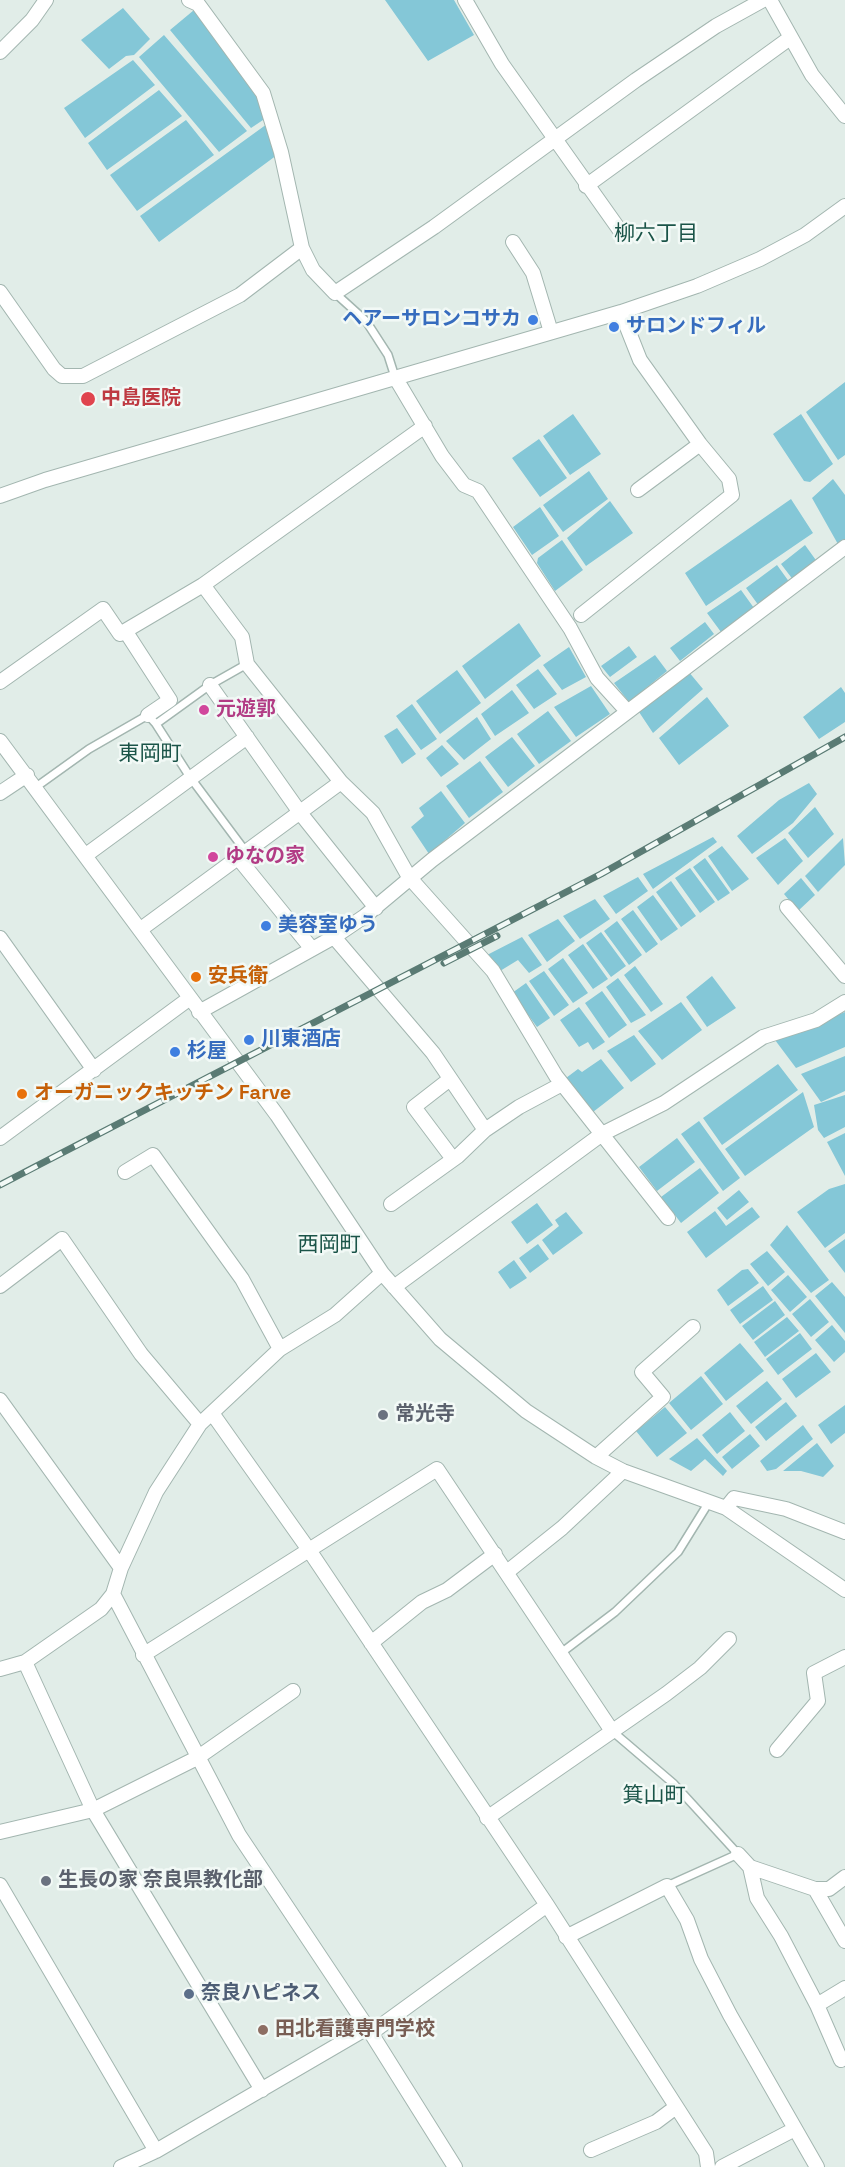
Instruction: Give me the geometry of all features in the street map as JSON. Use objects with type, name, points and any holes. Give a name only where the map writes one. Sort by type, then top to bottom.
[{"type":"street","points":[[0,52],[32,20],[46,0]]},
{"type":"street","points":[[189,0],[198,4],[263,93],[281,152],[302,248],[314,270],[335,293],[434,227],[554,138],[716,26],[763,0]]},
{"type":"street","points":[[465,0],[501,64],[621,232]]},
{"type":"street","points":[[770,0],[812,75],[845,116]]},
{"type":"street","points":[[586,186],[790,38]]},
{"type":"street","points":[[0,496],[45,480],[621,312],[697,286],[760,259],[805,235],[845,206]]},
{"type":"street","points":[[513,242],[533,273],[551,332]]},
{"type":"street","points":[[0,292],[54,369],[62,376],[83,376],[240,295],[302,248]]},
{"type":"street","points":[[581,615],[732,495],[729,479],[700,444],[640,360],[621,312]]},
{"type":"street","points":[[395,377],[406,400],[464,485],[478,491],[570,628],[597,678],[627,711]]},
{"type":"street","points":[[0,682],[103,609],[120,634],[126,632],[203,585],[425,426]]},
{"type":"street","points":[[638,490],[700,444]]},
{"type":"street","points":[[199,1012],[333,937],[376,908],[409,878],[845,547]]},
{"type":"street","points":[[203,585],[242,637],[247,664],[341,782],[373,813],[409,878],[493,971],[562,1084],[668,1218]]},
{"type":"street","points":[[126,632],[170,700],[152,719]]},
{"type":"street","points":[[210,685],[301,814],[376,908]]},
{"type":"street","points":[[86,855],[247,737]]},
{"type":"street","points":[[0,741],[277,1115],[382,1273],[440,1339],[526,1411],[596,1457],[623,1471],[726,1508],[845,1590]]},
{"type":"street","points":[[0,793],[27,775]]},
{"type":"street","points":[[141,929],[301,814],[341,782]]},
{"type":"street","points":[[243,856],[312,949]]},
{"type":"street","points":[[787,907],[845,976]]},
{"type":"street","points":[[333,937],[433,1053],[485,1130]]},
{"type":"street","points":[[0,938],[94,1070]]},
{"type":"street","points":[[0,1138],[190,998]]},
{"type":"street","points":[[394,1287],[602,1134],[663,1103],[763,1037],[816,1020],[845,1002]]},
{"type":"street","points":[[450,1079],[414,1107],[453,1159]]},
{"type":"street","points":[[391,1204],[453,1159],[485,1130],[519,1107],[562,1084]]},
{"type":"street","points":[[125,1172],[153,1155],[242,1279],[280,1349]]},
{"type":"street","points":[[0,1286],[62,1239],[141,1354],[200,1425]]},
{"type":"street","points":[[0,1669],[25,1662],[101,1609],[113,1594],[121,1568],[156,1492],[200,1425],[280,1349],[336,1315],[382,1273]]},
{"type":"street","points":[[596,1457],[663,1397],[642,1372],[693,1327]]},
{"type":"street","points":[[0,1400],[121,1568]]},
{"type":"street","points":[[212,1413],[309,1550],[486,1818],[547,1905],[706,2154],[708,2167]]},
{"type":"street","points":[[143,1655],[437,1469],[612,1731]]},
{"type":"street","points":[[507,1572],[562,1528],[623,1471]]},
{"type":"street","points":[[726,1508],[734,1498],[786,1509],[845,1532]]},
{"type":"street","points":[[371,1643],[422,1602],[447,1590],[495,1554]]},
{"type":"street","points":[[113,1594],[239,1835],[369,2031],[455,2167]]},
{"type":"street","points":[[486,1818],[700,1668],[729,1639]]},
{"type":"street","points":[[777,1750],[818,1701],[814,1673],[845,1657]]},
{"type":"street","points":[[25,1662],[93,1810],[262,2090]]},
{"type":"street","points":[[0,1832],[93,1810],[197,1758],[293,1691]]},
{"type":"street","points":[[738,1854],[750,1867],[815,1889],[829,1890],[845,1877]]},
{"type":"street","points":[[750,1867],[757,1898],[781,1936],[817,2005],[841,2060]]},
{"type":"street","points":[[0,1885],[156,2151]]},
{"type":"street","points":[[566,1937],[667,1886],[687,1920],[701,1959],[730,2015],[817,2167]]},
{"type":"street","points":[[815,1889],[845,1941]]},
{"type":"street","points":[[121,2167],[156,2151],[369,2031],[547,1905]]},
{"type":"street","points":[[817,2005],[845,1988]]},
{"type":"street","points":[[591,2150],[656,2122],[676,2107]]},
{"type":"street","points":[[722,2167],[795,2129]]},
{"type":"lane","points":[[335,293],[366,321],[388,355],[395,377]]},
{"type":"lane","points":[[36,787],[89,749],[152,719],[247,664]]},
{"type":"lane","points":[[152,719],[243,856]]},
{"type":"lane","points":[[561,1653],[615,1612],[678,1551],[709,1502]]},
{"type":"lane","points":[[612,1731],[674,1784],[738,1854],[667,1886]]},
{"type":"water","points":[[385,0],[454,0],[474,35],[428,61]]},
{"type":"water","points":[[123,8],[150,39],[134,55],[126,56],[109,69],[81,40]]},
{"type":"water","points":[[194,10],[234,61],[262,105],[266,118],[251,128],[170,30]]},
{"type":"water","points":[[164,35],[247,131],[219,152],[139,57]]},
{"type":"water","points":[[133,60],[155,85],[85,138],[64,108]]},
{"type":"water","points":[[159,90],[182,116],[107,170],[88,143]]},
{"type":"water","points":[[186,120],[214,155],[137,211],[110,175]]},
{"type":"water","points":[[267,124],[277,155],[159,242],[140,216]]},
{"type":"water","points":[[845,382],[845,455],[838,460],[806,412]]},
{"type":"water","points":[[573,414],[601,454],[570,475],[543,436]]},
{"type":"water","points":[[801,414],[833,464],[810,482],[804,481],[773,434]]},
{"type":"water","points":[[539,439],[567,478],[540,497],[512,458]]},
{"type":"water","points":[[589,471],[608,499],[563,532],[543,505]]},
{"type":"water","points":[[833,479],[845,495],[845,541],[839,546],[812,498]]},
{"type":"water","points":[[791,499],[813,533],[706,606],[685,573]]},
{"type":"water","points":[[610,501],[633,533],[586,566],[567,538]]},
{"type":"water","points":[[540,507],[559,536],[532,555],[513,527]]},
{"type":"water","points":[[562,540],[583,570],[555,591],[537,563],[538,558]]},
{"type":"water","points":[[805,545],[818,563],[794,581],[781,564]]},
{"type":"water","points":[[777,565],[790,583],[759,606],[746,588]]},
{"type":"water","points":[[741,590],[754,608],[721,632],[707,613]]},
{"type":"water","points":[[705,622],[714,634],[680,661],[670,648]]},
{"type":"water","points":[[519,623],[541,656],[485,699],[462,666]]},
{"type":"water","points":[[629,646],[637,657],[610,677],[601,666]]},
{"type":"water","points":[[569,647],[586,677],[562,690],[543,665]]},
{"type":"water","points":[[655,655],[667,671],[629,702],[614,683]]},
{"type":"water","points":[[538,669],[557,694],[534,709],[516,685]]},
{"type":"water","points":[[457,670],[481,703],[440,734],[416,701]]},
{"type":"water","points":[[688,671],[703,689],[653,733],[639,712]]},
{"type":"water","points":[[591,686],[610,714],[576,737],[554,707]]},
{"type":"water","points":[[841,687],[845,693],[845,722],[819,739],[803,717]]},
{"type":"water","points":[[512,690],[529,713],[495,736],[481,714]]},
{"type":"water","points":[[707,697],[729,726],[679,765],[659,738]]},
{"type":"water","points":[[412,704],[437,739],[421,750],[396,716]]},
{"type":"water","points":[[548,711],[571,741],[539,764],[517,734]]},
{"type":"water","points":[[477,717],[491,739],[464,760],[446,741]]},
{"type":"water","points":[[397,728],[416,754],[402,764],[384,736]]},
{"type":"water","points":[[512,737],[535,766],[508,787],[485,757]]},
{"type":"water","points":[[442,745],[459,764],[441,777],[426,758]]},
{"type":"water","points":[[480,761],[503,792],[469,818],[446,786]]},
{"type":"water","points":[[809,783],[817,794],[793,823],[752,854],[737,836],[779,800]]},
{"type":"water","points":[[441,791],[465,823],[429,854],[411,827],[424,816],[419,808]]},
{"type":"water","points":[[815,807],[834,834],[808,858],[788,833]]},
{"type":"water","points":[[713,837],[717,842],[653,889],[643,874]]},
{"type":"water","points":[[785,838],[803,861],[778,885],[756,858]]},
{"type":"water","points":[[843,838],[845,865],[818,892],[805,876]]},
{"type":"water","points":[[722,846],[749,879],[732,891],[708,856]]},
{"type":"water","points":[[705,858],[730,893],[718,901],[693,867]]},
{"type":"water","points":[[690,868],[715,902],[700,913],[675,878]]},
{"type":"water","points":[[638,877],[648,891],[616,914],[603,896]]},
{"type":"water","points":[[801,878],[815,895],[798,911],[784,894]]},
{"type":"water","points":[[671,881],[696,916],[681,927],[656,892]]},
{"type":"water","points":[[653,895],[678,929],[661,941],[637,907]]},
{"type":"water","points":[[595,899],[610,919],[580,939],[563,916]]},
{"type":"water","points":[[633,910],[658,944],[646,953],[621,919]]},
{"type":"water","points":[[558,919],[575,941],[547,962],[528,935]]},
{"type":"water","points":[[617,921],[642,955],[629,965],[604,931]]},
{"type":"water","points":[[601,932],[626,966],[611,977],[586,943]]},
{"type":"water","points":[[522,937],[542,965],[529,973],[518,960],[500,971],[487,955]]},
{"type":"water","points":[[583,944],[608,979],[593,989],[568,955]]},
{"type":"water","points":[[563,958],[588,993],[573,1003],[548,969]]},
{"type":"water","points":[[635,966],[663,1004],[651,1012],[624,975]]},
{"type":"water","points":[[544,971],[569,1005],[554,1016],[529,981]]},
{"type":"water","points":[[712,976],[736,1008],[707,1027],[686,997]]},
{"type":"water","points":[[618,978],[646,1015],[631,1023],[606,987]]},
{"type":"water","points":[[526,983],[550,1018],[537,1027],[512,993]]},
{"type":"water","points":[[602,991],[627,1025],[609,1038],[585,1003]]},
{"type":"water","points":[[681,1002],[702,1030],[662,1060],[638,1031]]},
{"type":"water","points":[[579,1007],[605,1042],[593,1050],[588,1042],[579,1047],[560,1020]]},
{"type":"water","points":[[845,1012],[845,1047],[796,1068],[775,1040]]},
{"type":"water","points":[[634,1035],[656,1064],[631,1082],[607,1051]]},
{"type":"water","points":[[845,1056],[845,1091],[821,1102],[801,1074]]},
{"type":"water","points":[[601,1059],[624,1088],[593,1112],[566,1078],[578,1069],[582,1072]]},
{"type":"water","points":[[778,1064],[798,1090],[722,1145],[703,1118]]},
{"type":"water","points":[[803,1092],[814,1127],[745,1176],[725,1149]]},
{"type":"water","points":[[845,1095],[845,1127],[824,1138],[818,1130],[814,1105]]},
{"type":"water","points":[[699,1121],[740,1178],[723,1191],[681,1134]]},
{"type":"water","points":[[845,1133],[845,1176],[827,1142]]},
{"type":"water","points":[[677,1138],[695,1162],[657,1191],[639,1167]]},
{"type":"water","points":[[700,1168],[719,1193],[681,1223],[661,1197]]},
{"type":"water","points":[[845,1184],[845,1233],[825,1248],[797,1212],[829,1189]]},
{"type":"water","points":[[739,1190],[749,1202],[727,1220],[717,1208]]},
{"type":"water","points":[[537,1203],[553,1225],[527,1244],[511,1222]]},
{"type":"water","points":[[752,1207],[760,1217],[706,1258],[687,1232],[715,1211],[726,1226]]},
{"type":"water","points":[[566,1212],[583,1233],[553,1255],[542,1240],[559,1226],[555,1220]]},
{"type":"water","points":[[787,1225],[829,1280],[811,1293],[770,1245]]},
{"type":"water","points":[[845,1239],[845,1273],[828,1251]]},
{"type":"water","points":[[538,1244],[549,1259],[530,1273],[519,1258]]},
{"type":"water","points":[[767,1251],[785,1272],[768,1286],[750,1264]]},
{"type":"water","points":[[514,1260],[527,1278],[510,1289],[498,1272]]},
{"type":"water","points":[[748,1269],[759,1283],[728,1306],[717,1290],[742,1270]]},
{"type":"water","points":[[788,1275],[807,1297],[790,1312],[771,1290]]},
{"type":"water","points":[[832,1282],[845,1297],[845,1333],[815,1296]]},
{"type":"water","points":[[763,1286],[773,1300],[740,1324],[730,1310]]},
{"type":"water","points":[[810,1299],[829,1322],[811,1337],[792,1314]]},
{"type":"water","points":[[775,1301],[785,1315],[753,1340],[742,1326]]},
{"type":"water","points":[[787,1317],[799,1331],[765,1357],[754,1342]]},
{"type":"water","points":[[832,1325],[845,1341],[845,1352],[834,1362],[815,1340]]},
{"type":"water","points":[[800,1333],[812,1349],[778,1375],[766,1359]]},
{"type":"water","points":[[740,1343],[764,1371],[726,1401],[704,1373]]},
{"type":"water","points":[[816,1353],[831,1372],[796,1398],[782,1379]]},
{"type":"water","points":[[701,1376],[723,1404],[691,1430],[669,1403]]},
{"type":"water","points":[[767,1381],[782,1399],[751,1424],[736,1406]]},
{"type":"water","points":[[786,1402],[797,1416],[766,1441],[755,1427]]},
{"type":"water","points":[[845,1405],[845,1433],[831,1444],[818,1425]]},
{"type":"water","points":[[665,1407],[687,1433],[657,1457],[636,1431]]},
{"type":"water","points":[[730,1412],[745,1431],[717,1454],[702,1435]]},
{"type":"water","points":[[803,1425],[813,1439],[776,1469],[767,1471],[760,1461]]},
{"type":"water","points":[[750,1434],[760,1446],[732,1469],[722,1457]]},
{"type":"water","points":[[697,1438],[727,1471],[723,1476],[705,1459],[691,1471],[669,1459]]},
{"type":"water","points":[[817,1443],[834,1466],[823,1477],[801,1471],[783,1471]]},
{"type":"railway","points":[[0,1185],[601,874],[845,737]]},
{"type":"railway","points":[[444,963],[497,936]]},
{"type":"place","name":"ヘアーサロンコサカ","points":[[533,320]]},
{"type":"place","name":"サロンドフィル","points":[[614,327]]},
{"type":"place","name":"中島医院","points":[[88,399]]},
{"type":"place","name":"元遊郭","points":[[204,710]]},
{"type":"place","name":"ゆなの家","points":[[213,857]]},
{"type":"place","name":"美容室ゆう","points":[[266,926]]},
{"type":"place","name":"安兵衛","points":[[196,977]]},
{"type":"place","name":"川東酒店","points":[[249,1040]]},
{"type":"place","name":"杉屋","points":[[175,1052]]},
{"type":"place","name":"オーガニックキッチン Farve","points":[[22,1094]]},
{"type":"place","name":"常光寺","points":[[383,1415]]},
{"type":"place","name":"生長の家 奈良県教化部","points":[[46,1881]]},
{"type":"place","name":"奈良ハピネス","points":[[189,1994]]},
{"type":"place","name":"田北看護専門学校","points":[[263,2030]]},
{"type":"district","name":"柳六丁目","points":[[656,234]]},
{"type":"district","name":"東岡町","points":[[150,754]]},
{"type":"district","name":"西岡町","points":[[329,1245]]},
{"type":"district","name":"箕山町","points":[[654,1796]]}]
